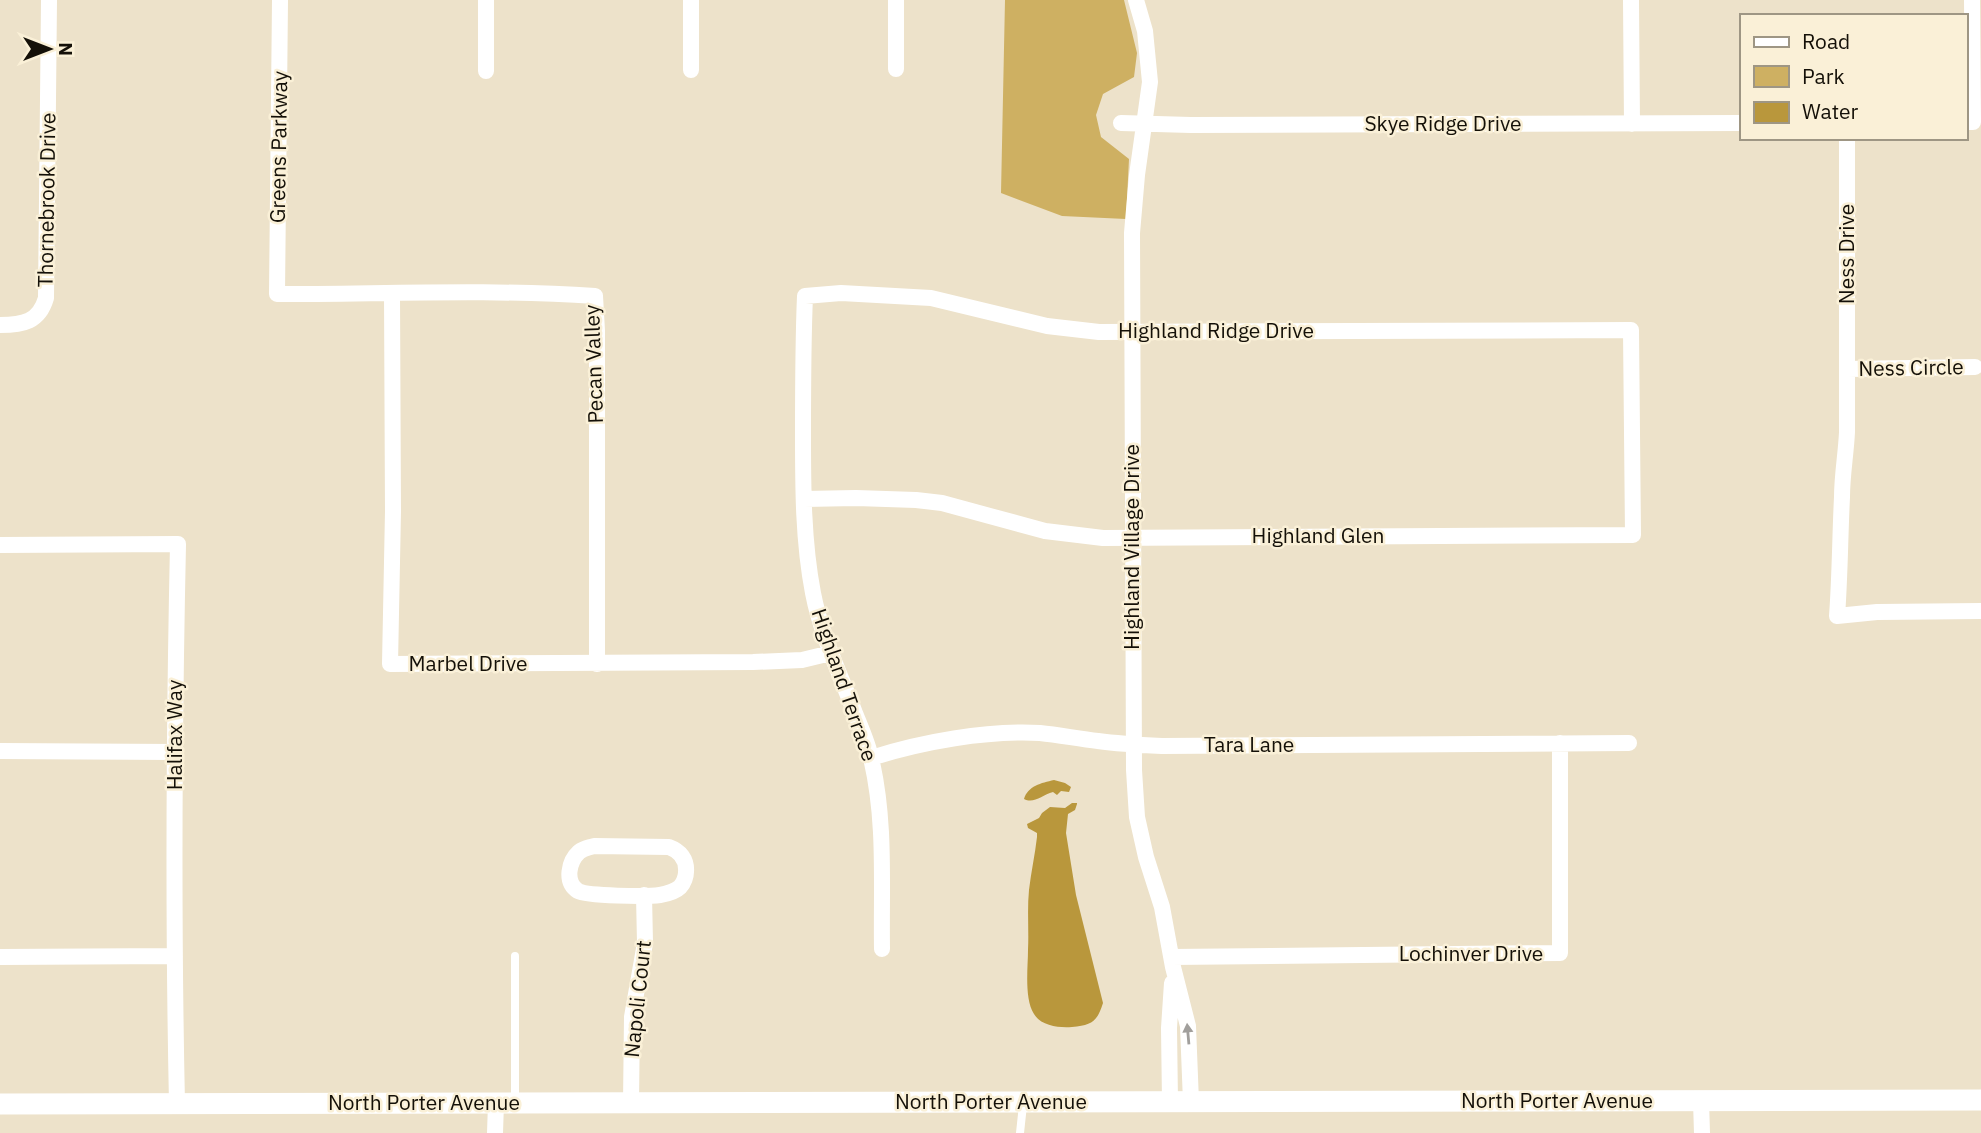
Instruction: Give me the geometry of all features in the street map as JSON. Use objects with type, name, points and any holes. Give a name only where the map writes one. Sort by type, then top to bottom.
[{"type":"main road","name":"North Porter Avenue","points":[[0,1104],[1981,1100]]},
{"type":"street","name":"Thornebrook Drive","points":[[0,325],[20,324],[38,315],[46,298],[49,0]]},
{"type":"street","name":"Greens Parkway","points":[[277,294],[280,0]]},
{"type":"street","points":[[486,0],[486,71]]},
{"type":"street","points":[[691,0],[691,70]]},
{"type":"street","points":[[896,0],[896,69]]},
{"type":"street","name":"Highland Village Drive","points":[[1136,0],[1145,30],[1150,82],[1133,210],[1133,745],[1137,817],[1188,1026],[1191,1102]]},
{"type":"street","points":[[1632,0],[1632,124]]},
{"type":"street","points":[[1967,122],[1973,122],[1972,0]]},
{"type":"street","points":[[1121,123],[1145,124]]},
{"type":"street","name":"Skye Ridge Drive","points":[[1145,124],[1740,123]]},
{"type":"street","name":"Ness Drive","points":[[1847,140],[1847,445],[1842,492],[1837,616],[1877,612],[1981,611]]},
{"type":"street","name":"Marbel Drive","points":[[392,293],[393,511],[390,664],[784,662],[831,653]]},
{"type":"street","name":"Highland Ridge Drive","points":[[805,296],[841,293],[930,298],[1046,326],[1099,332],[1632,330]]},
{"type":"street","name":"Pecan Valley","points":[[277,294],[595,296],[597,664]]},
{"type":"street","name":"Highland Terrace","points":[[805,296],[804,525],[813,593],[821,628],[871,758],[883,839],[882,948]]},
{"type":"street","name":"Highland Glen","points":[[804,499],[875,498],[942,503],[1045,531],[1103,538],[1633,535],[1632,330]]},
{"type":"street","name":"Ness Circle","points":[[1847,369],[1975,367]]},
{"type":"street","name":"Halifax Way","points":[[0,545],[178,544],[175,752],[177,1104]]},
{"type":"street","name":"Tara Lane","points":[[871,758],[895,750],[938,742],[1021,733],[1060,735],[1133,745],[1629,743]]},
{"type":"street","name":"Lochinver Drive","points":[[1172,962],[1560,953],[1560,743]]},
{"type":"street","points":[[0,751],[175,752]]},
{"type":"street","points":[[594,846],[660,846],[678,850],[686,863],[681,886],[660,895],[644,895],[597,895],[577,890],[569,876],[572,860],[584,849],[594,846]]},
{"type":"street","name":"Napoli Court","points":[[631,1103],[632,1017],[645,943],[644,895]]},
{"type":"street","points":[[0,957],[175,956]]},
{"type":"street","name":"Highland Village Drive","points":[[1170,1102],[1172,962]]},
{"type":"street","points":[[1701,1101],[1702,1133]]},
{"type":"street","points":[[495,1133],[505,1103]]},
{"type":"lane","points":[[505,1103],[515,956]]},
{"type":"lane","points":[[1020,1133],[1023,1102]]},
{"type":"green space","points":[[1005,0],[1124,0],[1137,53],[1134,77],[1103,94],[1096,115],[1101,137],[1129,159],[1126,219],[1062,216],[1001,193]]},
{"type":"water","points":[[1054,780],[1071,787],[1069,792],[1061,791],[1057,795],[1053,792],[1031,800],[1024,799],[1032,788]]},
{"type":"water","points":[[1072,803],[1077,804],[1075,810],[1068,814],[1066,833],[1076,895],[1103,1003],[1089,1024],[1062,1027],[1046,1024],[1037,1018],[1029,1000],[1028,898],[1037,833],[1028,828],[1027,824],[1039,818],[1050,807],[1065,808]]}]
